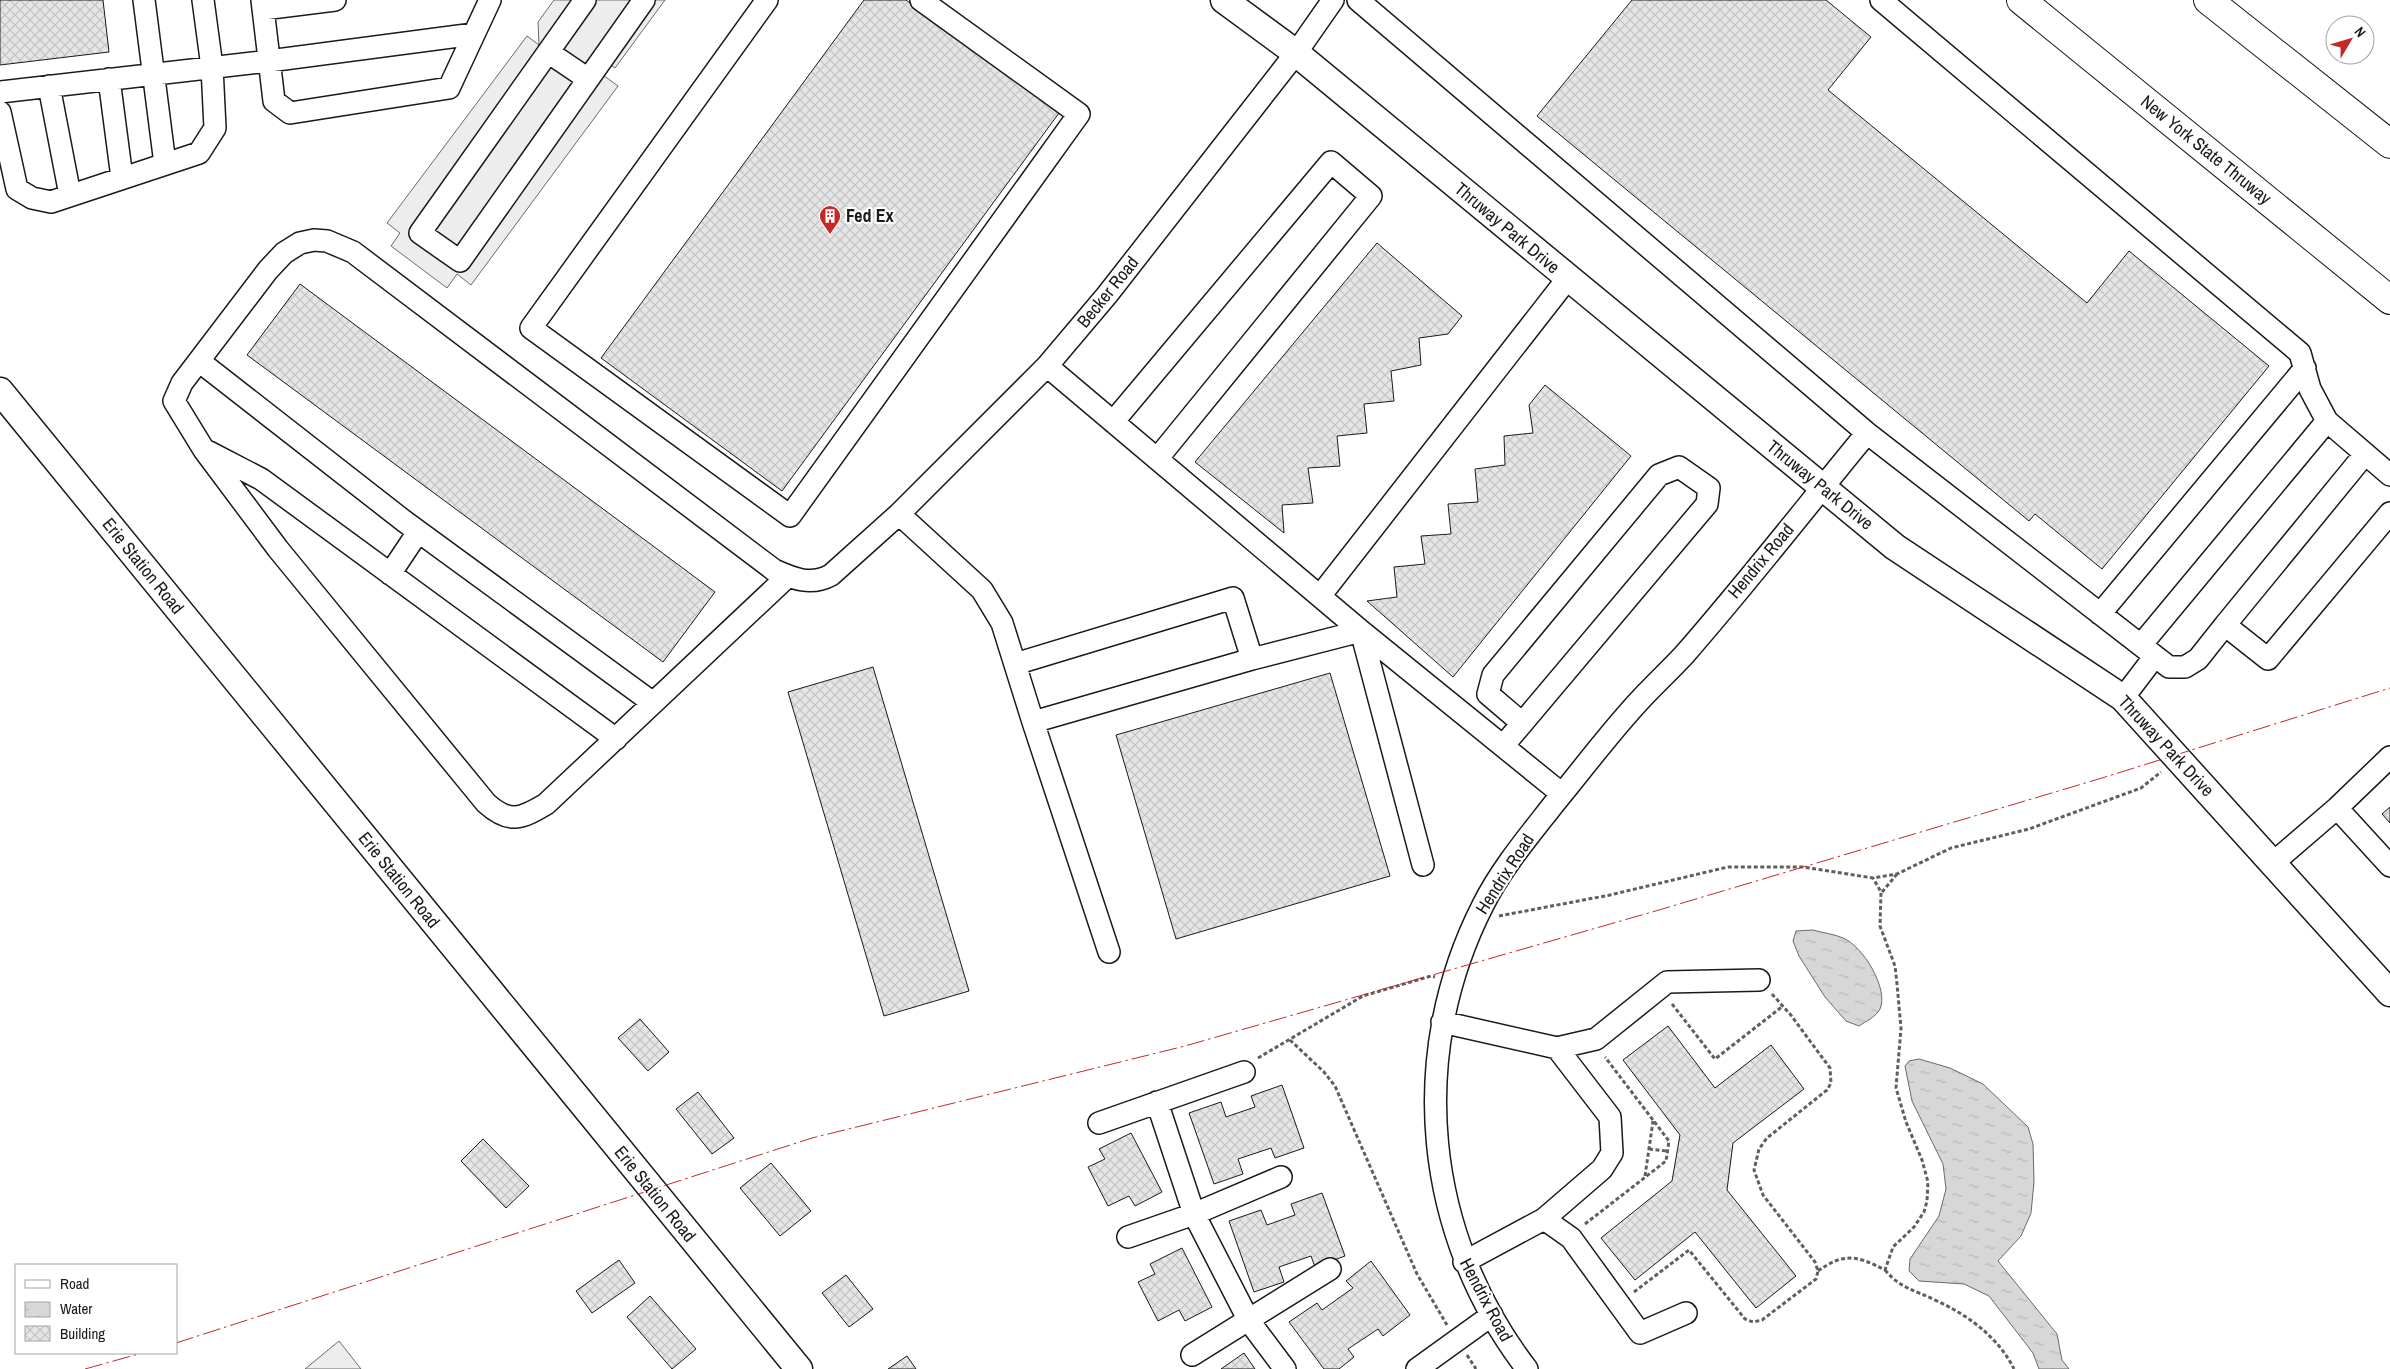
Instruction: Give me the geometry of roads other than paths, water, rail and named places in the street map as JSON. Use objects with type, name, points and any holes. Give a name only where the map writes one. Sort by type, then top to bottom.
[{"type":"highway","name":"New York State Thruway","points":[[2021,0],[2390,300]]},
{"type":"highway","points":[[2208,0],[2390,144]]},
{"type":"main road","name":"Thruway Park Drive","points":[[1224,0],[1296,53],[1895,547],[2123,698],[2390,993]]},
{"type":"main road","name":"Erie Station Road","points":[[0,391],[799,1369]]},
{"type":"street","points":[[144,0],[165,164]]},
{"type":"street","points":[[0,112],[17,189],[32,198],[51,202],[199,153],[215,128],[212,67],[203,0]]},
{"type":"street","points":[[335,0],[262,4],[274,101],[290,113],[449,88],[490,0]]},
{"type":"street","points":[[585,0],[420,232],[460,261],[644,0]]},
{"type":"street","points":[[767,0],[531,328],[790,516],[1079,114],[921,0]]},
{"type":"street","name":"Becker Road","points":[[204,450],[174,402],[182,383],[268,270],[284,252],[300,243],[314,240],[327,241],[353,252],[774,570],[809,582],[823,580],[899,514],[1047,366],[1107,295],[1296,53],[1333,0]]},
{"type":"street","points":[[1358,0],[1867,433],[2169,667],[2185,667],[2198,659],[2365,454]]},
{"type":"street","points":[[1881,0],[2300,353],[2310,389],[2326,421],[2390,475]]},
{"type":"street","points":[[0,92],[269,61],[474,34]]},
{"type":"street","points":[[548,52],[588,79]]},
{"type":"street","points":[[108,79],[122,178]]},
{"type":"street","points":[[49,86],[70,195]]},
{"type":"street","points":[[1114,422],[1331,162],[1371,196],[1157,459]]},
{"type":"street","points":[[1320,596],[1568,278]]},
{"type":"street","points":[[199,361],[418,532],[653,703]]},
{"type":"street","points":[[1047,366],[1361,631],[1562,794]]},
{"type":"street","points":[[2100,614],[2304,368]]},
{"type":"street","points":[[2123,698],[2148,651],[2326,421]]},
{"type":"street","name":"Hendrix Road","points":[[1527,1369],[1492,1315],[1464,1262],[1447,1200],[1437,1150],[1434,1108],[1442,1022],[1453,981],[1479,914],[1503,871],[1562,794],[1640,700],[1683,655],[1867,433]]},
{"type":"street","points":[[204,450],[261,479],[616,738]]},
{"type":"street","points":[[204,450],[278,549],[479,796],[495,812],[507,818],[518,818],[546,804],[788,576]]},
{"type":"street","points":[[1503,746],[1707,504],[1708,488],[1679,467],[1659,475],[1493,675],[1488,694],[1522,723]]},
{"type":"street","points":[[2225,625],[2268,659],[2390,513]]},
{"type":"street","points":[[899,514],[982,590],[1002,622],[1109,952]]},
{"type":"street","points":[[390,574],[418,532]]},
{"type":"street","points":[[1015,664],[1233,598],[1252,659]]},
{"type":"street","points":[[1033,722],[1252,659],[1361,631]]},
{"type":"street","points":[[1361,631],[1423,865]]},
{"type":"street","points":[[2273,863],[2337,808],[2390,757]]},
{"type":"street","points":[[2337,808],[2390,866]]},
{"type":"street","points":[[1442,1022],[1558,1048],[1596,1039],[1666,982],[1759,980]]},
{"type":"street","points":[[1464,1262],[1544,1219],[1602,1169],[1612,1152],[1610,1117],[1558,1048]]},
{"type":"street","points":[[1099,1123],[1244,1072]]},
{"type":"street","points":[[1157,1102],[1194,1214],[1249,1321],[1285,1369]]},
{"type":"street","points":[[1128,1237],[1194,1214],[1281,1177]]},
{"type":"street","points":[[1544,1219],[1571,1238],[1640,1333],[1686,1313]]},
{"type":"street","points":[[1192,1355],[1330,1269]]},
{"type":"street","points":[[1417,1369],[1492,1315]]},
{"type":"water","points":[[1813,930],[1843,938],[1851,943],[1866,959],[1878,980],[1882,1001],[1880,1009],[1874,1016],[1859,1026],[1846,1021],[1825,997],[1799,956],[1793,941],[1796,931]]},
{"type":"water","points":[[1919,1059],[1950,1068],[1983,1084],[2028,1127],[2033,1144],[2034,1182],[2031,1213],[2021,1236],[1998,1261],[2057,1334],[2062,1360],[2069,1369],[2039,1369],[2033,1353],[1989,1296],[1964,1284],[1919,1281],[1909,1271],[1910,1259],[1939,1216],[1946,1189],[1943,1164],[1912,1101],[1905,1066],[1909,1061]]},
{"type":"place","name":"Fed Ex","points":[[830,235]]}]
